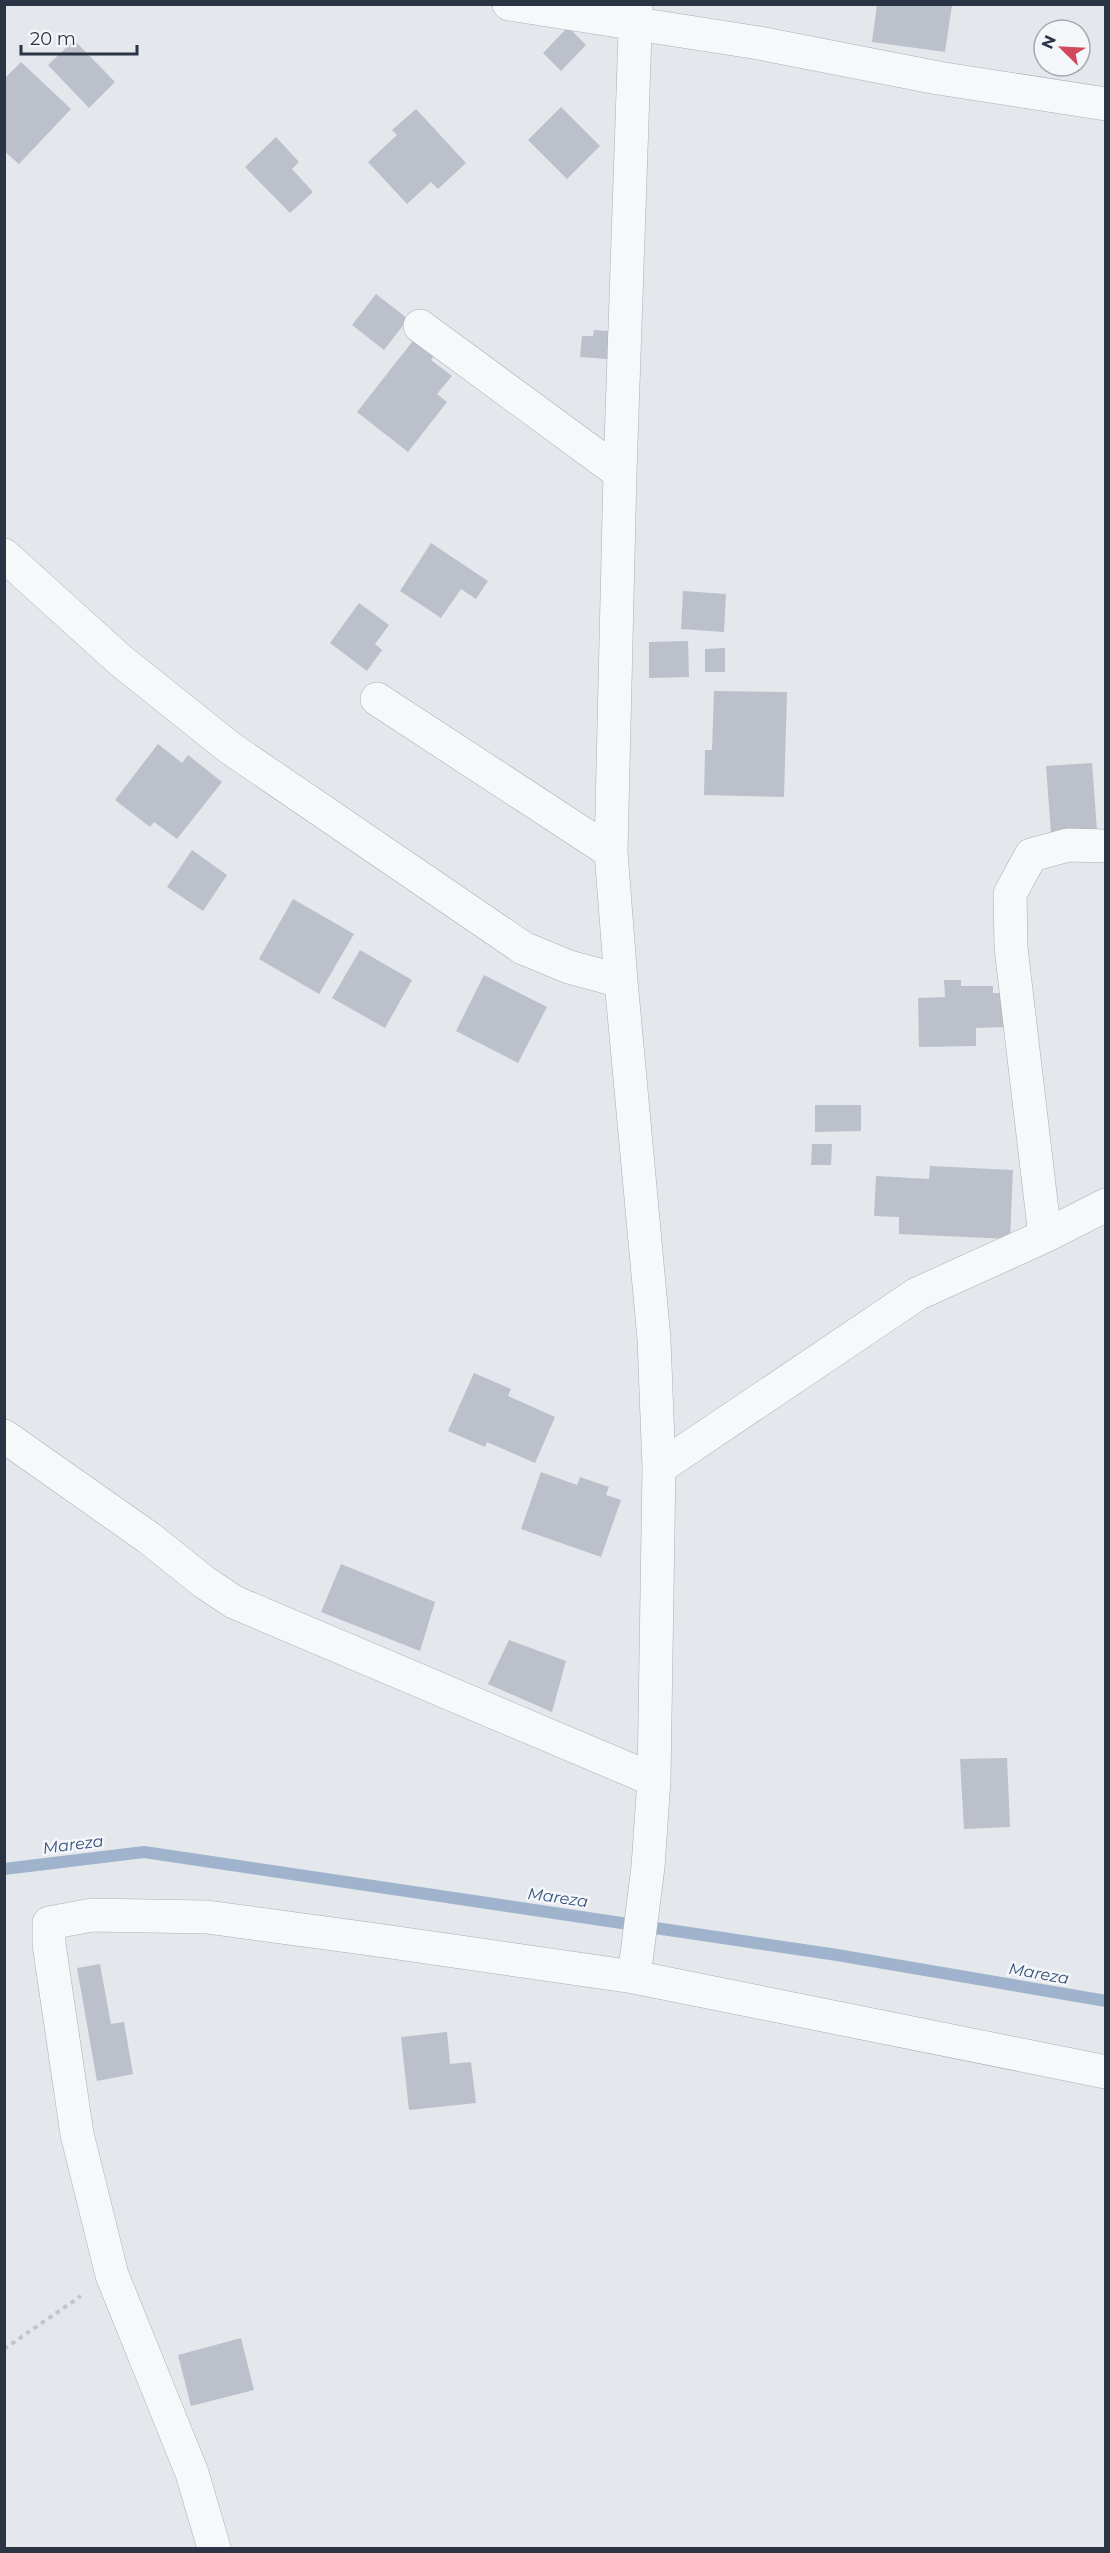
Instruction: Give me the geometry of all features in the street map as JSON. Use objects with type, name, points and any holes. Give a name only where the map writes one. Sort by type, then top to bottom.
[{"type":"street","points":[[509,4],[635,13],[759,43],[938,78],[1106,104]]},
{"type":"street","points":[[634,1977],[644,1901],[654,1780],[659,1468],[654,1339],[611,852],[620,473],[635,13]]},
{"type":"street","points":[[420,326],[620,473]]},
{"type":"street","points":[[4,555],[120,660],[239,755],[523,948],[569,967],[621,981]]},
{"type":"street","points":[[377,699],[611,852]]},
{"type":"street","points":[[1045,1236],[1011,948],[1010,894],[1031,855],[1068,845],[1106,846]]},
{"type":"street","points":[[659,1468],[917,1294],[1045,1236],[1106,1205]]},
{"type":"street","points":[[4,1436],[149,1538],[204,1582],[234,1602],[654,1780]]},
{"type":"street","points":[[214,2548],[192,2473],[112,2275],[77,2134],[49,1944],[49,1923],[92,1914],[207,1917],[634,1977],[1106,2072]]},
{"type":"path","points":[[4,2349],[112,2275]]},
{"type":"building","points":[[877,4],[952,5],[945,52],[872,42]]},
{"type":"building","points":[[568,27],[586,45],[561,71],[543,53]]},
{"type":"building","points":[[74,40],[115,82],[89,108],[48,65]]},
{"type":"building","points":[[21,62],[71,109],[19,164],[4,151],[4,79]]},
{"type":"building","points":[[561,107],[600,146],[567,179],[528,140]]},
{"type":"building","points":[[416,109],[466,163],[438,189],[431,182],[407,204],[368,162],[397,135],[392,130]]},
{"type":"building","points":[[276,137],[299,162],[292,169],[313,192],[290,213],[245,167]]},
{"type":"building","points":[[376,294],[408,319],[384,350],[352,325]]},
{"type":"building","points":[[594,330],[609,331],[607,359],[580,357],[582,336],[593,336]]},
{"type":"building","points":[[416,337],[436,353],[431,360],[452,376],[437,394],[447,402],[408,452],[357,412]]},
{"type":"building","points":[[431,543],[488,581],[476,599],[461,589],[441,618],[400,591]]},
{"type":"building","points":[[683,591],[726,594],[724,632],[681,629]]},
{"type":"building","points":[[359,603],[389,625],[375,644],[382,650],[367,671],[330,643]]},
{"type":"building","points":[[688,641],[689,677],[649,678],[649,642]]},
{"type":"building","points":[[725,648],[725,672],[705,672],[705,649]]},
{"type":"building","points":[[714,691],[787,692],[784,797],[704,795],[705,750],[712,750]]},
{"type":"building","points":[[158,744],[182,763],[188,755],[222,782],[177,839],[154,822],[150,827],[115,800]]},
{"type":"building","points":[[1092,763],[1097,830],[1051,833],[1046,766]]},
{"type":"building","points":[[192,850],[227,875],[203,911],[167,887]]},
{"type":"building","points":[[293,899],[354,934],[319,994],[259,959]]},
{"type":"building","points":[[360,950],[412,980],[385,1028],[332,998]]},
{"type":"building","points":[[484,975],[547,1007],[518,1063],[456,1031]]},
{"type":"building","points":[[944,980],[961,980],[961,986],[993,986],[993,993],[1006,993],[1007,1027],[976,1028],[976,1046],[919,1047],[918,998],[945,997]]},
{"type":"building","points":[[815,1105],[861,1105],[861,1131],[815,1132]]},
{"type":"building","points":[[812,1144],[832,1144],[831,1165],[811,1165]]},
{"type":"building","points":[[930,1166],[1013,1170],[1010,1239],[899,1234],[899,1217],[874,1216],[876,1176],[929,1179]]},
{"type":"building","points":[[474,1373],[511,1389],[508,1396],[555,1417],[535,1463],[487,1442],[485,1447],[448,1431]]},
{"type":"building","points":[[541,1472],[577,1485],[580,1477],[609,1487],[606,1495],[621,1500],[601,1557],[521,1529]]},
{"type":"building","points":[[341,1564],[435,1602],[420,1651],[321,1612]]},
{"type":"building","points":[[509,1640],[566,1661],[552,1712],[488,1684]]},
{"type":"building","points":[[1007,1758],[1010,1827],[964,1829],[960,1759]]},
{"type":"building","points":[[100,1964],[111,2024],[124,2022],[133,2074],[97,2081],[77,1968]]},
{"type":"building","points":[[447,2032],[450,2064],[471,2062],[476,2103],[409,2110],[401,2037]]},
{"type":"building","points":[[241,2338],[254,2390],[191,2406],[178,2355]]},
{"type":"waterway","name":"Mareza","points":[[4,1869],[144,1852],[837,1955],[1106,2001]]}]
